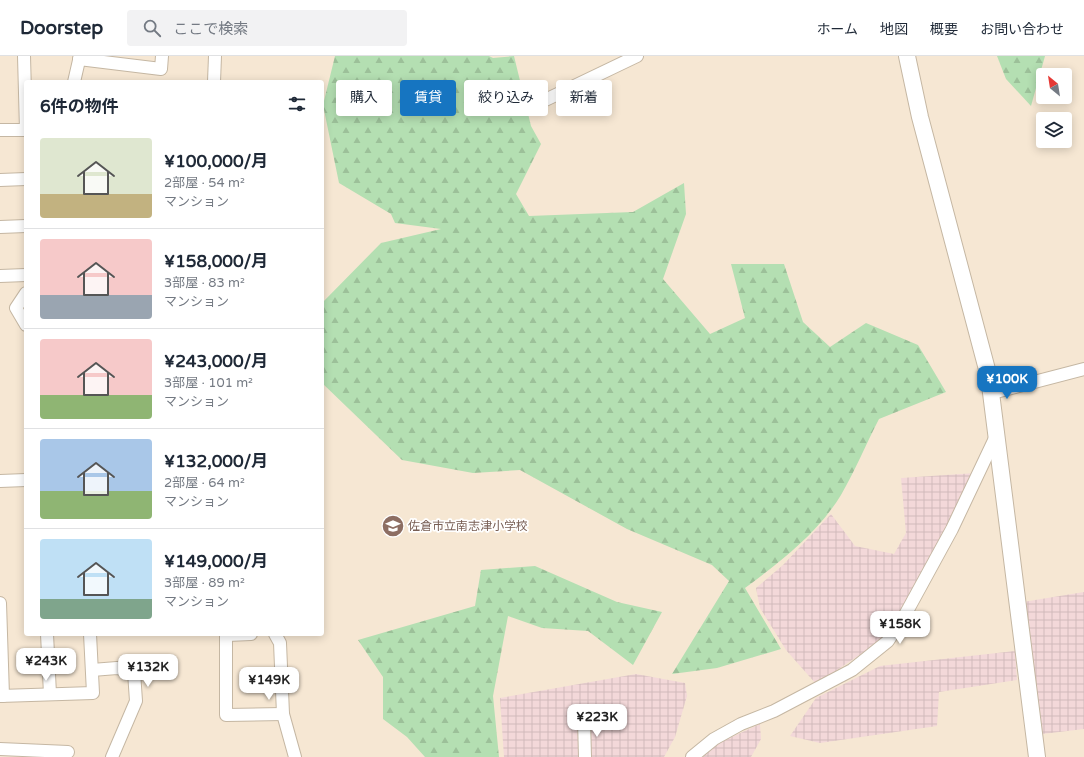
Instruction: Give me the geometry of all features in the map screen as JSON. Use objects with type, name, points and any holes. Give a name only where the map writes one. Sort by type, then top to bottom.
[{"type":"street","points":[[24,56],[25,80]]},
{"type":"street","points":[[74,80],[80,58],[161,69],[162,56]]},
{"type":"street","points":[[214,80],[215,56]]},
{"type":"street","points":[[548,99],[637,56]]},
{"type":"street","points":[[907,56],[920,118],[980,336],[992,392],[1037,757]]},
{"type":"street","points":[[0,130],[24,130]]},
{"type":"street","points":[[0,180],[24,179]]},
{"type":"street","points":[[0,227],[24,226]]},
{"type":"street","points":[[0,276],[24,274]]},
{"type":"street","points":[[24,296],[16,308],[24,318]]},
{"type":"street","points":[[992,392],[1084,369]]},
{"type":"street","points":[[692,757],[714,739],[740,724],[774,711],[852,670],[888,641],[905,615],[948,535],[998,433]]},
{"type":"street","points":[[0,480],[24,480]]},
{"type":"street","points":[[0,603],[2,696],[93,693],[90,636]]},
{"type":"street","points":[[47,636],[50,694]]},
{"type":"street","points":[[226,636],[226,715],[282,714]]},
{"type":"street","points":[[276,636],[280,643],[282,714],[295,757]]},
{"type":"street","points":[[92,670],[117,668],[134,672],[136,701],[112,757]]},
{"type":"street","points":[[584,720],[585,757]]},
{"type":"street","points":[[0,749],[68,752]]},
{"type":"shaded area","points":[[976,473],[888,636],[816,684],[786,650],[760,608],[756,588],[783,565],[831,514],[855,546],[894,554],[906,533],[901,478]]},
{"type":"shaded area","points":[[1084,592],[1084,729],[1042,734],[1023,602]]},
{"type":"shaded area","points":[[1015,651],[1017,680],[939,692],[937,726],[820,743],[790,736],[816,698],[880,666]]},
{"type":"shaded area","points":[[636,674],[685,683],[687,696],[675,737],[664,757],[504,757],[500,698]]},
{"type":"shaded area","points":[[760,724],[761,739],[751,757],[703,757],[710,747]]},
{"type":"green space","points":[[335,56],[489,56],[493,58],[514,56],[520,80],[464,80],[464,116],[529,116],[531,126],[541,144],[516,194],[529,216],[633,212],[684,183],[686,214],[663,279],[710,334],[745,318],[731,264],[784,264],[803,322],[830,347],[866,323],[918,345],[946,392],[879,419],[841,495],[821,522],[798,546],[745,588],[781,649],[717,668],[672,674],[729,581],[712,565],[627,529],[520,470],[473,473],[402,460],[324,385],[324,301],[381,243],[441,229],[395,223],[391,214],[339,183],[324,110],[324,101]]},
{"type":"green space","points":[[997,56],[1045,56],[1042,68],[1036,68],[1036,88],[1031,106],[1006,79]]},
{"type":"green space","points":[[535,566],[617,602],[662,612],[633,665],[588,631],[542,628],[508,616],[493,696],[499,757],[425,757],[407,737],[383,719],[383,677],[358,640],[475,606],[481,570]]},
{"type":"place","name":"佐倉市立南志津小学校","points":[[393,526]]}]
